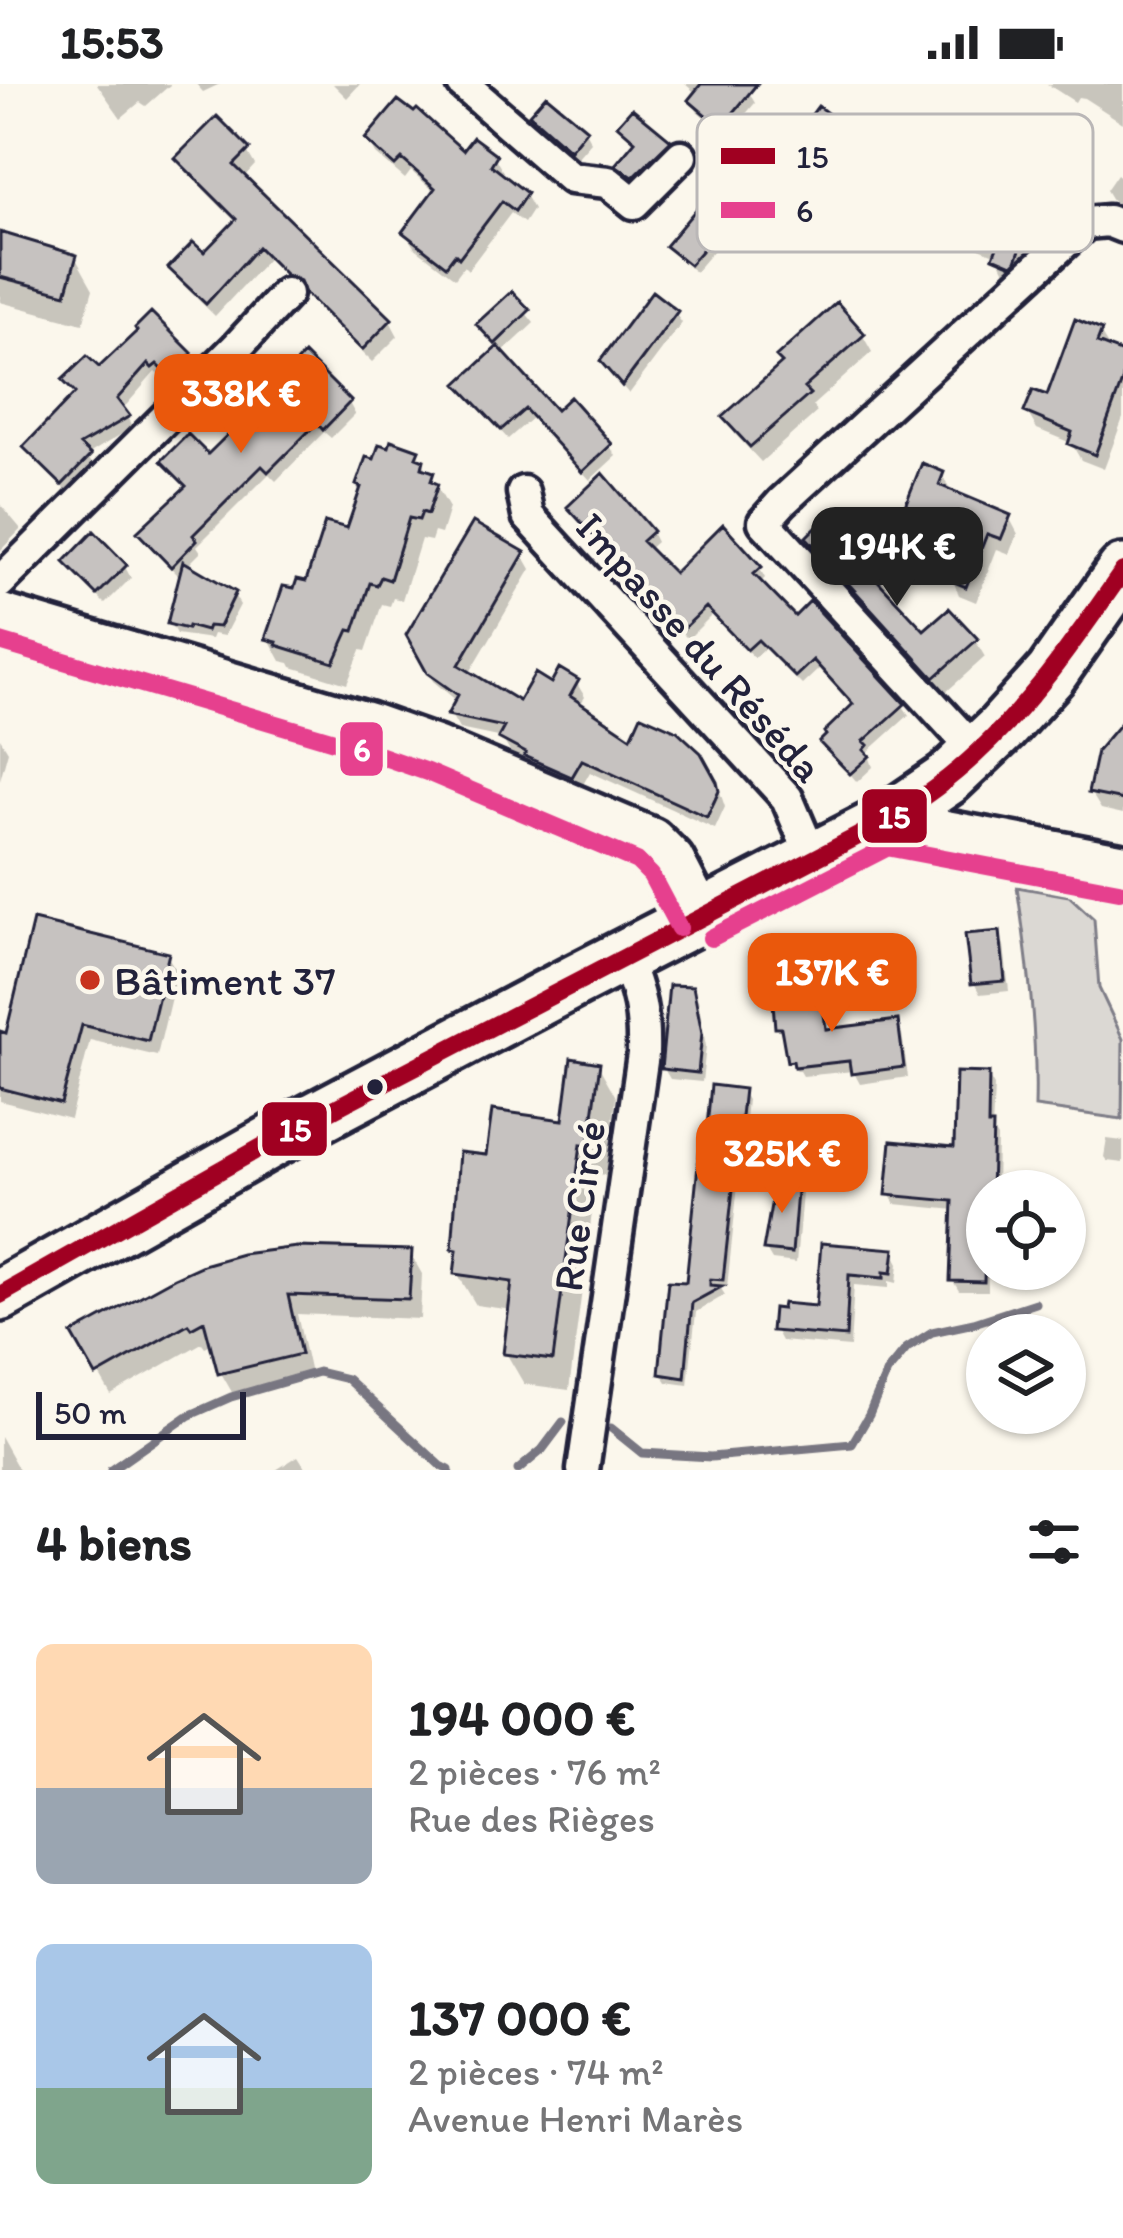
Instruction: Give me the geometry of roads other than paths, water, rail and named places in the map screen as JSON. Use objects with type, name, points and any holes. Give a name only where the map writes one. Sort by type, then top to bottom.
[{"type":"main road","points":[[0,1295],[274,1139],[886,822],[977,753],[1051,674],[1123,571]]},
{"type":"street","points":[[463,84],[572,178],[608,182],[634,203],[681,155]]},
{"type":"street","points":[[1093,222],[1108,221],[1123,227]]},
{"type":"street","points":[[977,753],[764,522],[1054,252]]},
{"type":"street","points":[[0,582],[286,294]]},
{"type":"street","name":"Impasse du Réséda","points":[[523,493],[528,516],[787,798],[813,859]]},
{"type":"street","points":[[0,617],[391,734],[651,841],[671,860],[700,917]]},
{"type":"street","points":[[886,822],[1123,867]]},
{"type":"street","name":"Rue Circé","points":[[583,1470],[644,1054],[644,1016],[624,956]]},
{"type":"waterway","points":[[611,1428],[642,1453],[711,1457],[852,1444],[887,1372],[907,1348],[932,1332],[1035,1303]]},
{"type":"waterway","points":[[111,1470],[188,1416],[231,1397],[318,1372],[347,1379],[449,1470]]},
{"type":"waterway","points":[[518,1470],[542,1450],[563,1422]]},
{"type":"place","name":"Bâtiment 37","points":[[90,980]]}]
